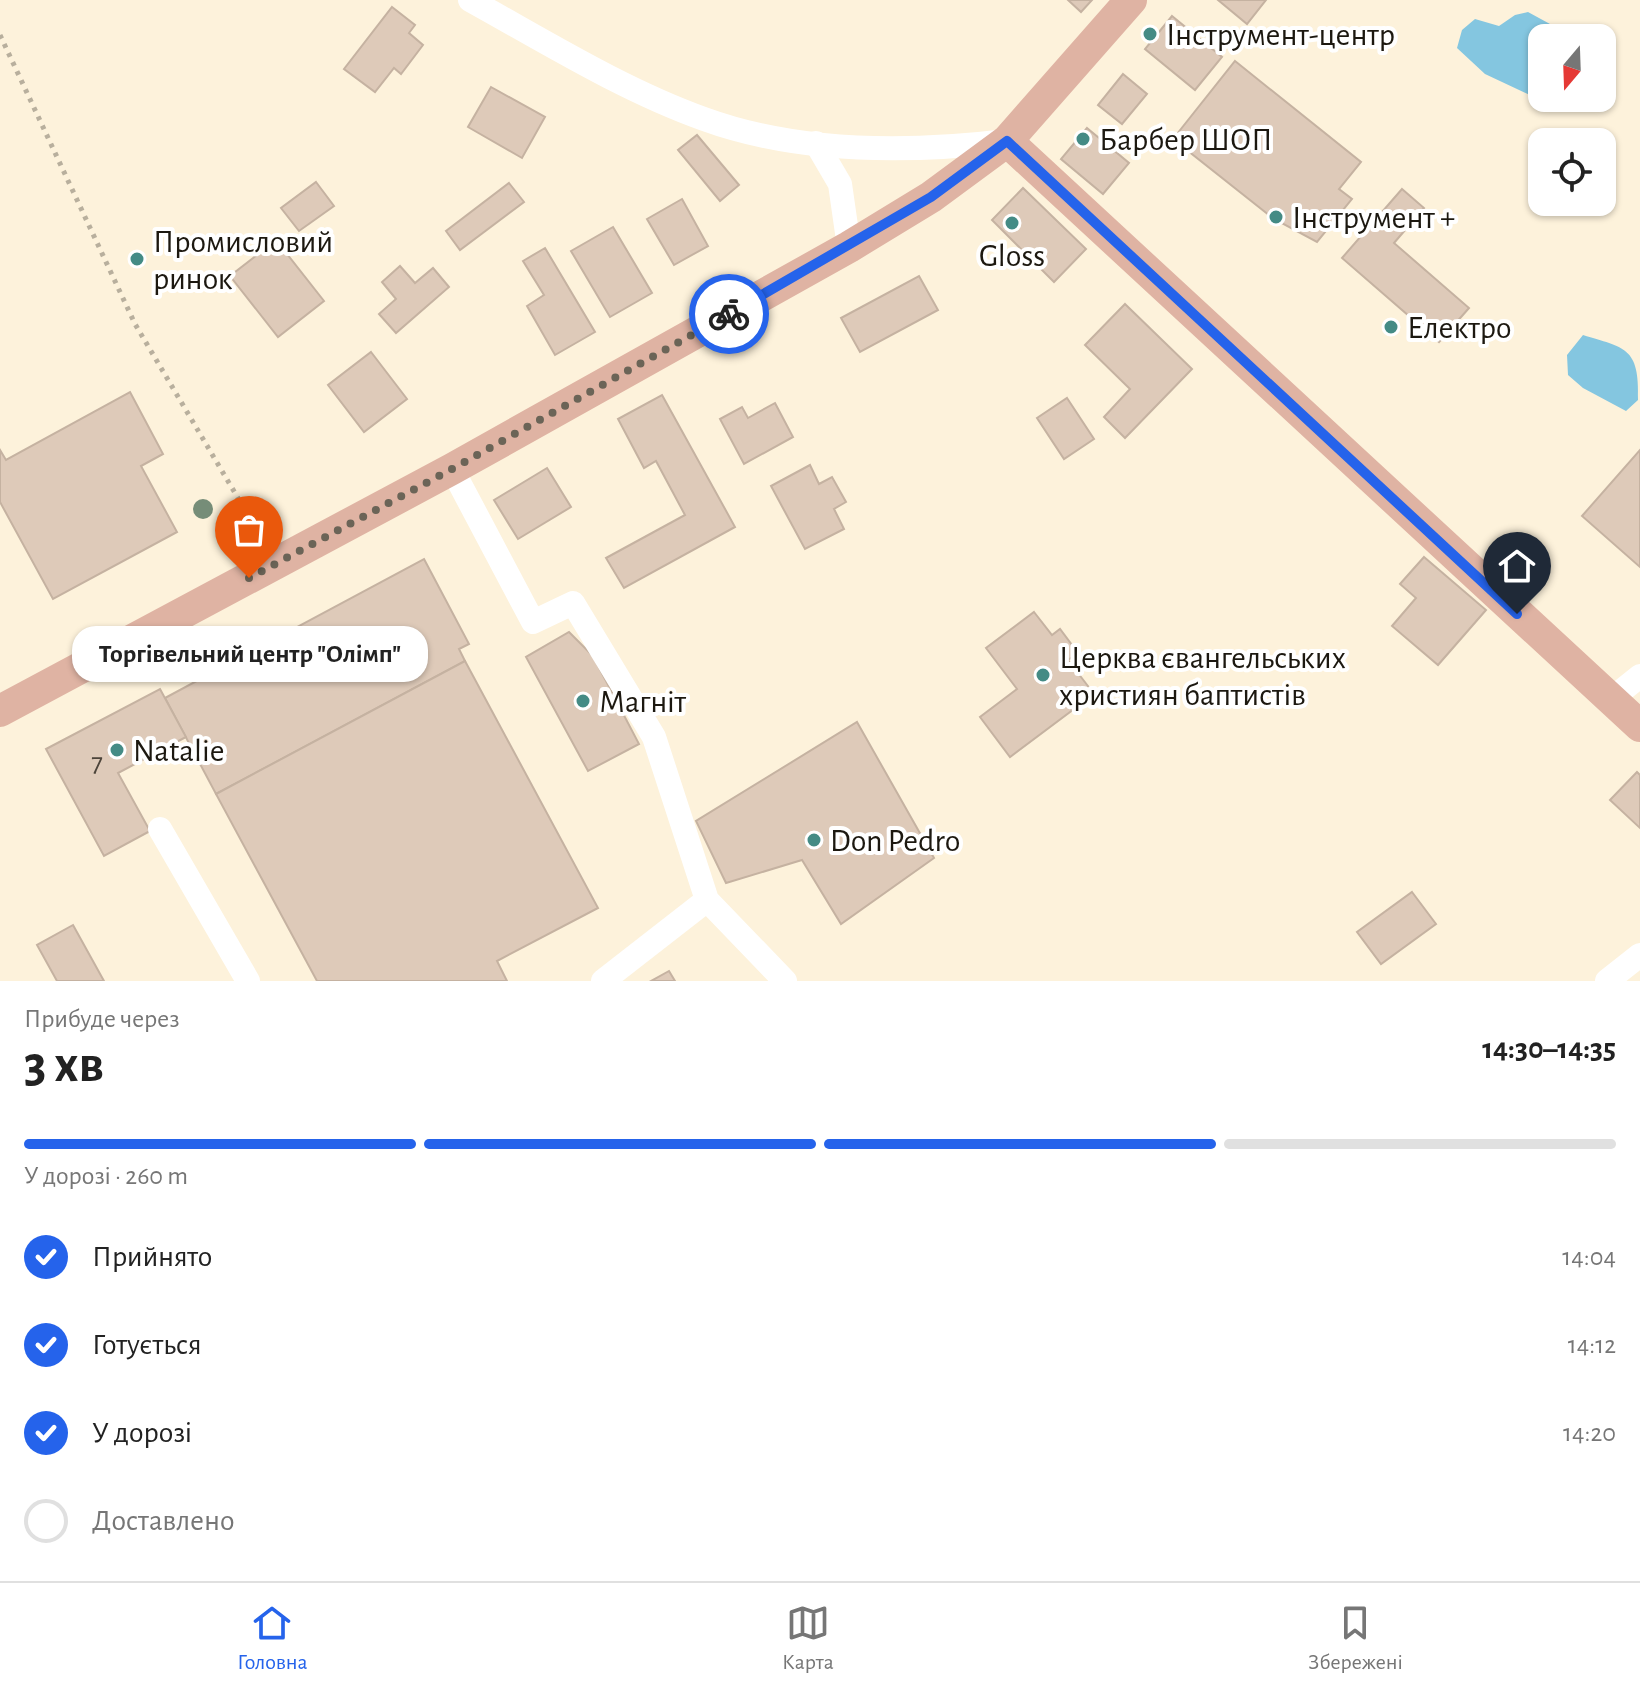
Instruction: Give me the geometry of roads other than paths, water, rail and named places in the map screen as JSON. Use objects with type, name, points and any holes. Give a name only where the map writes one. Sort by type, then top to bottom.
[{"type":"main road","points":[[0,711],[452,469],[849,247],[931,197],[1007,141],[1131,0]]},
{"type":"main road","points":[[1007,141],[1640,726]]},
{"type":"street","points":[[470,0],[601,71],[704,119],[766,137],[816,143],[937,149],[1007,141]]},
{"type":"street","points":[[816,143],[840,184],[849,247]]},
{"type":"street","points":[[452,469],[533,622],[573,603],[654,737],[707,900],[785,981]]},
{"type":"street","points":[[1610,700],[1640,676]]},
{"type":"street","points":[[160,829],[248,981]]},
{"type":"street","points":[[603,981],[707,900]]},
{"type":"street","points":[[1607,981],[1640,955]]},
{"type":"water","points":[[1528,12],[1550,24],[1528,24],[1528,94],[1485,74],[1457,48],[1462,30],[1475,19],[1499,26],[1515,15]]},
{"type":"water","points":[[1583,335],[1619,347],[1632,359],[1638,382],[1638,400],[1626,411],[1583,388],[1568,375],[1567,355]]},
{"type":"place","name":"Інструмент-центр","points":[[1150,34]]},
{"type":"place","name":"Барбер ШОП","points":[[1083,139]]},
{"type":"place","name":"Інструмент +","points":[[1276,217]]},
{"type":"place","name":"Gloss","points":[[1012,223]]},
{"type":"place","name":"Промисловий ринок","points":[[137,259]]},
{"type":"place","name":"Електро","points":[[1391,327]]},
{"type":"place","name":"Торгівельний центр \"Олімп\"","points":[[249,578]]},
{"type":"place","name":"Церква євангельських християн баптистів","points":[[1043,675]]},
{"type":"place","name":"Магніт","points":[[583,701]]},
{"type":"place","name":"Natalie","points":[[117,750]]},
{"type":"place","name":"Don Pedro","points":[[814,840]]}]
